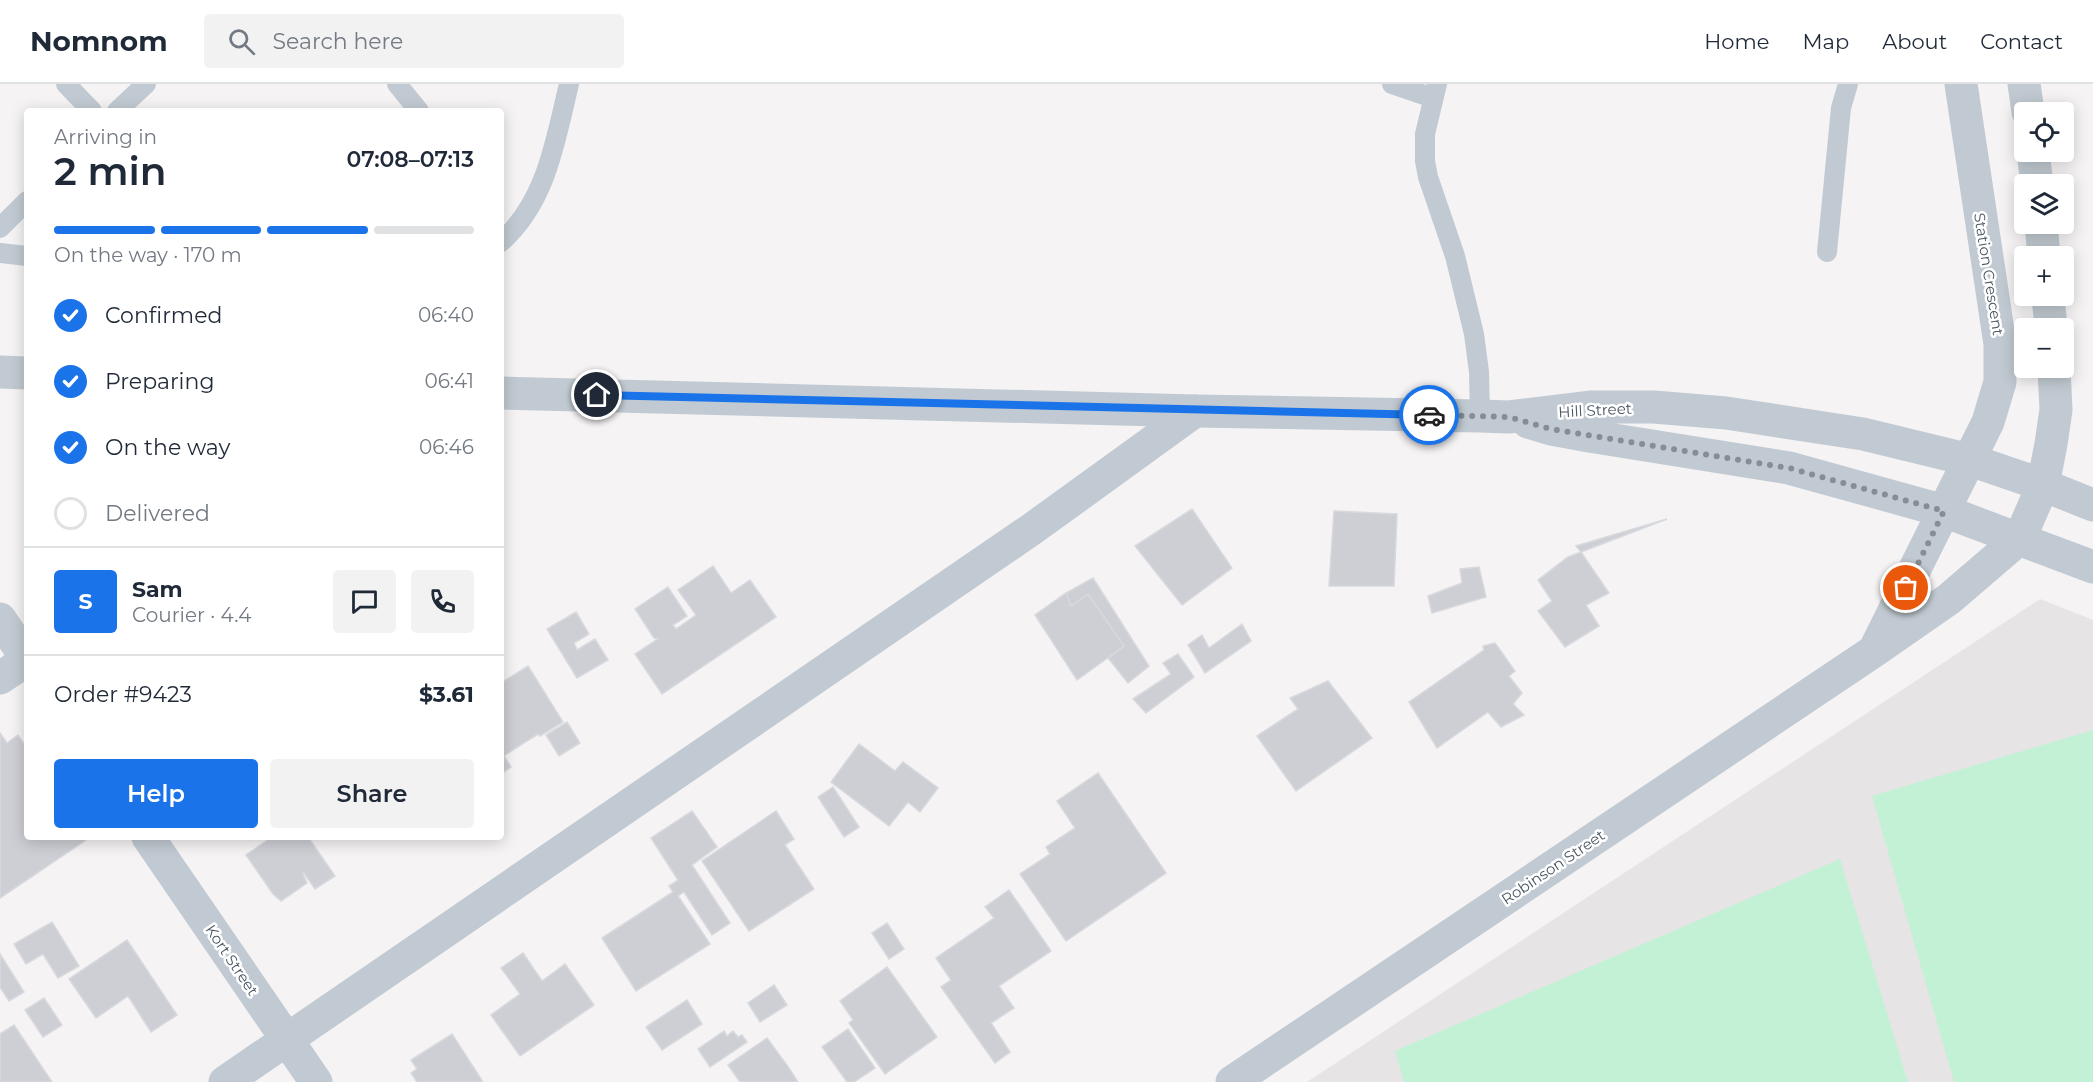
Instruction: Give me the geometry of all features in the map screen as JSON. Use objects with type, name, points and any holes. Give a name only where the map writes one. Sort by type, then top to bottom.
[{"type":"street","name":"Station Crescent","points":[[1944,511],[1988,422],[2000,382],[2000,344],[1961,84]]},
{"type":"street","points":[[2024,84],[2027,102]]},
{"type":"street","points":[[0,372],[24,374]]},
{"type":"street","points":[[2020,538],[2043,485],[2056,410],[2054,378]]},
{"type":"street","points":[[504,393],[1495,417]]},
{"type":"street","name":"Hill Street","points":[[1495,417],[1592,407],[1654,407],[1726,413],[1863,434],[1970,460],[2093,505]]},
{"type":"street","points":[[225,1082],[1032,529],[1194,411]]},
{"type":"street","name":"Hill Street","points":[[1495,417],[1551,429],[1789,468],[1944,511],[2093,567]]},
{"type":"street","name":"Robinson Street","points":[[1874,651],[1944,511]]},
{"type":"street","name":"Robinson Street","points":[[1232,1082],[1264,1072],[1874,651],[1949,599],[2020,538]]},
{"type":"street","points":[[0,619],[24,655]]},
{"type":"street","points":[[0,678],[24,661]]},
{"type":"street","name":"Kort Street","points":[[150,840],[316,1082]]},
{"type":"lane","points":[[66,84],[90,108]]},
{"type":"lane","points":[[120,108],[146,84]]},
{"type":"lane","points":[[397,84],[417,108]]},
{"type":"lane","points":[[504,239],[523,219],[543,184],[569,84]]},
{"type":"lane","points":[[1392,84],[1435,91],[1425,134],[1425,161],[1428,177],[1455,256],[1474,334],[1479,372],[1495,417]]},
{"type":"lane","points":[[1827,252],[1841,108],[1848,84]]},
{"type":"lane","points":[[0,228],[24,204]]},
{"type":"lane","points":[[0,253],[24,256]]},
{"type":"shaded area","points":[[2040,599],[2093,620],[2093,1082],[1307,1082]]},
{"type":"green space","points":[[2093,730],[2093,1082],[1954,1082],[1872,796]]},
{"type":"green space","points":[[1840,859],[1908,1082],[1404,1082],[1395,1051]]},
{"type":"building","points":[[1192,509],[1232,568],[1182,605],[1135,546]]},
{"type":"building","points":[[1334,511],[1397,514],[1394,586],[1329,586]]},
{"type":"building","points":[[1667,519],[1581,552],[1576,546]]},
{"type":"building","points":[[1581,552],[1609,593],[1586,605],[1599,626],[1565,647],[1538,611],[1552,601],[1538,580],[1568,557]]},
{"type":"building","points":[[713,566],[731,593],[750,580],[776,617],[662,694],[635,654],[658,639],[654,638],[635,609],[668,587],[687,616],[673,625],[676,629],[696,615],[678,590]]},
{"type":"building","points":[[1479,567],[1486,597],[1432,613],[1428,596],[1462,583],[1460,569]]},
{"type":"building","points":[[1093,578],[1149,666],[1128,683],[1108,658],[1124,646],[1088,594],[1071,606],[1066,593]]},
{"type":"building","points":[[1066,593],[1071,606],[1088,594],[1124,646],[1077,680],[1035,615]]},
{"type":"building","points":[[576,612],[589,634],[574,643],[577,650],[595,639],[608,660],[577,678],[547,629]]},
{"type":"building","points":[[1242,624],[1251,641],[1205,673],[1188,645],[1202,635],[1209,648]]},
{"type":"building","points":[[1495,643],[1515,671],[1509,676],[1522,693],[1513,704],[1524,715],[1501,727],[1488,712],[1437,748],[1409,702],[1484,650],[1483,646]]},
{"type":"building","points":[[1178,654],[1194,677],[1146,713],[1133,699],[1171,674],[1163,663]]},
{"type":"building","points":[[528,666],[563,722],[540,736],[538,734],[504,756],[504,681]]},
{"type":"building","points":[[1328,681],[1372,738],[1296,791],[1257,736],[1298,709],[1290,698]]},
{"type":"building","points":[[567,722],[580,743],[559,756],[546,735]]},
{"type":"building","points":[[0,733],[7,743],[18,735],[24,744],[24,840],[86,840],[0,898]]},
{"type":"building","points":[[859,744],[895,771],[903,762],[938,788],[920,812],[908,802],[889,826],[831,782]]},
{"type":"building","points":[[504,756],[511,767],[504,772]]},
{"type":"building","points":[[1098,773],[1166,873],[1066,941],[1020,874],[1050,854],[1046,847],[1075,828],[1057,801]]},
{"type":"building","points":[[833,787],[859,827],[844,837],[818,797]]},
{"type":"building","points":[[692,811],[717,847],[692,865],[730,923],[712,935],[684,892],[678,896],[710,944],[636,991],[602,938],[673,892],[669,886],[678,880],[651,838]]},
{"type":"building","points":[[776,811],[794,839],[785,845],[814,889],[749,931],[702,861]]},
{"type":"building","points":[[268,840],[310,840],[335,876],[315,889],[304,873],[307,883],[281,901],[273,894],[246,855]]},
{"type":"building","points":[[1009,890],[1051,951],[999,986],[1014,1008],[991,1023],[1010,1052],[995,1063],[941,987],[951,980],[936,958],[994,918],[985,907]]},
{"type":"building","points":[[52,922],[79,966],[58,978],[43,954],[26,964],[14,944]]},
{"type":"building","points":[[887,923],[904,949],[889,959],[872,933]]},
{"type":"building","points":[[127,940],[177,1015],[151,1032],[128,996],[96,1018],[69,979]]},
{"type":"building","points":[[523,953],[542,981],[565,964],[594,1005],[520,1056],[491,1015],[520,994],[501,968]]},
{"type":"building","points":[[0,954],[24,992],[9,1001],[0,987]]},
{"type":"building","points":[[887,967],[937,1037],[885,1074],[849,1023],[853,1020],[840,1001]]},
{"type":"building","points":[[774,985],[787,1005],[760,1022],[748,1003]]},
{"type":"building","points":[[44,998],[62,1025],[43,1037],[25,1010]]},
{"type":"building","points":[[687,1000],[702,1024],[662,1050],[646,1027]]},
{"type":"building","points":[[14,1025],[52,1082],[0,1082],[0,1034]]},
{"type":"building","points":[[848,1029],[875,1068],[854,1082],[847,1082],[822,1047]]},
{"type":"building","points":[[724,1031],[727,1036],[733,1031],[738,1037],[742,1035],[747,1042],[710,1067],[698,1049]]},
{"type":"building","points":[[452,1034],[483,1082],[417,1082],[411,1073],[417,1069],[411,1060]]},
{"type":"building","points":[[767,1038],[798,1082],[740,1082],[728,1065]]},
{"type":"way so far","points":[[1429,415],[1509,417],[1551,429],[1589,436],[1789,468],[1944,511],[1906,588]]},
{"type":"route","points":[[597,395],[1429,415]]}]
